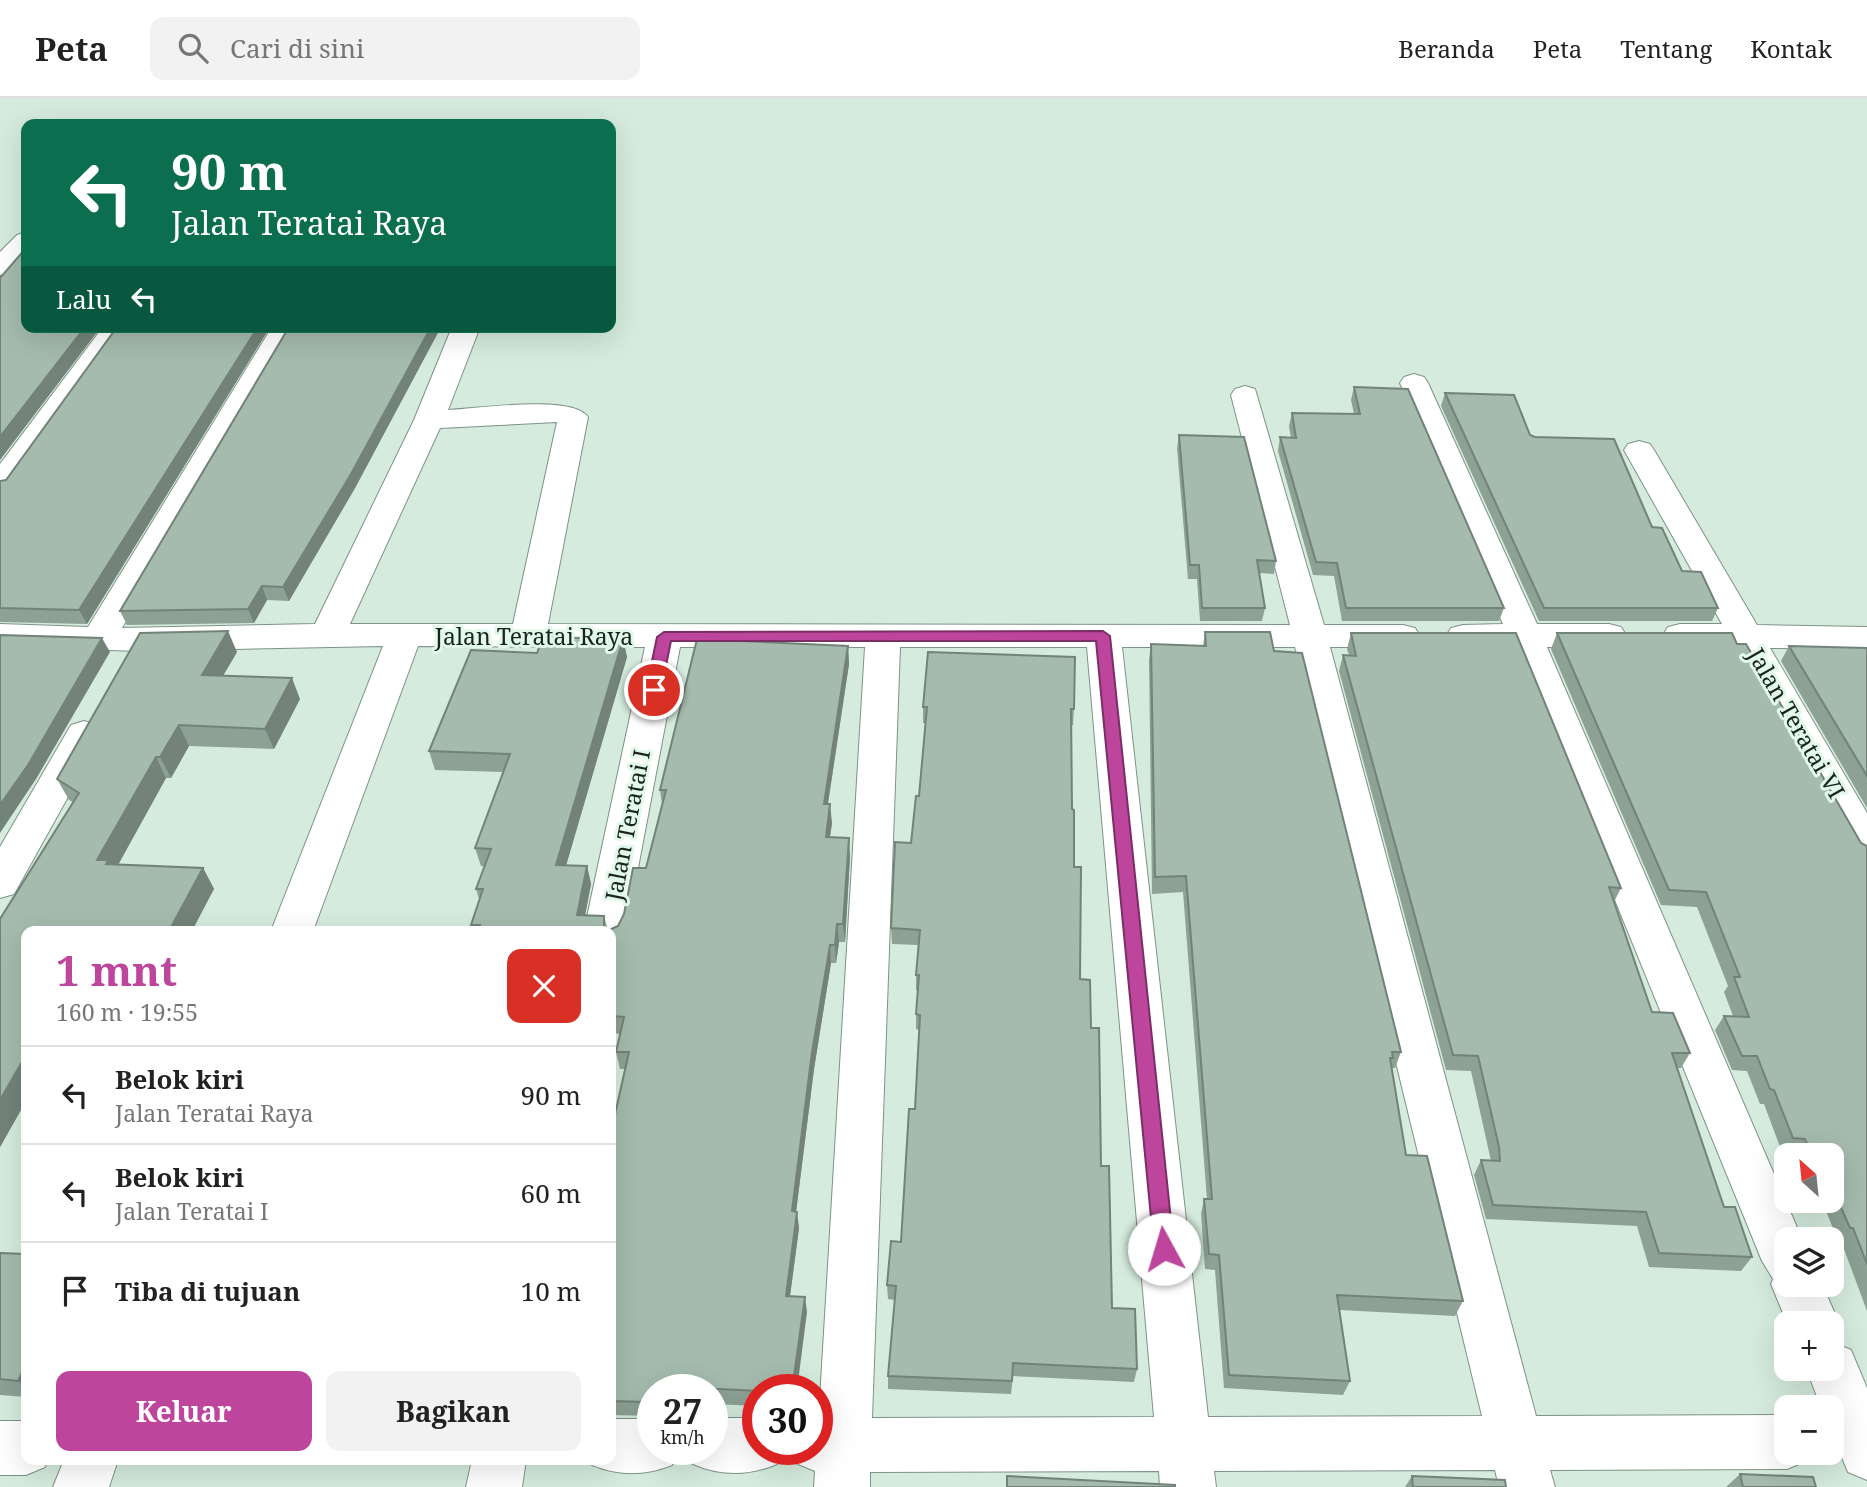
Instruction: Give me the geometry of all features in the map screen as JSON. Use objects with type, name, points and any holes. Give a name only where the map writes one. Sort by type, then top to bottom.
[{"type":"street","points":[[0,485],[113,333]]},
{"type":"street","points":[[99,638],[282,333]]},
{"type":"street","points":[[327,635],[429,419],[464,333]]},
{"type":"street","points":[[1414,383],[1525,635],[1774,1230]]},
{"type":"street","points":[[1245,395],[1310,636],[1521,1465]]},
{"type":"street","points":[[429,419],[561,413],[573,417],[528,636]]},
{"type":"street","name":"Jalan Teratai VI","points":[[1639,450],[1867,847]]},
{"type":"street","name":"Jalan Teratai Raya","points":[[0,635],[136,640],[327,635],[1747,635],[1867,638]]},
{"type":"street","points":[[883,636],[834,1459],[1186,1465],[1521,1465],[1774,1443]]},
{"type":"street","points":[[1103,636],[1186,1465]]},
{"type":"street","points":[[294,926],[404,637]]},
{"type":"street","name":"Jalan Teratai I","points":[[606,926],[664,637]]},
{"type":"street","points":[[0,883],[136,640]]},
{"type":"street","points":[[1836,1381],[1857,1444]]},
{"type":"street","points":[[616,1446],[637,1446]]},
{"type":"street","points":[[0,1448],[21,1448]]},
{"type":"street","points":[[81,1487],[89,1465]]},
{"type":"street","points":[[494,1487],[498,1465]]},
{"type":"building","points":[[21,254],[21,333],[80,333],[0,437],[0,278]]},
{"type":"building","points":[[113,333],[254,333],[79,610],[0,608],[0,481],[6,480]]},
{"type":"building","points":[[285,333],[428,333],[351,474],[283,587],[262,586],[248,609],[120,611]]},
{"type":"building","points":[[1354,387],[1408,389],[1504,608],[1346,608],[1337,563],[1316,562],[1280,437],[1296,438],[1292,413],[1360,414]]},
{"type":"building","points":[[1445,393],[1514,395],[1530,435],[1535,437],[1614,439],[1652,527],[1662,528],[1682,571],[1701,572],[1718,608],[1544,608]]},
{"type":"building","points":[[1179,435],[1244,437],[1276,561],[1257,560],[1265,608],[1202,608],[1199,565],[1190,565]]},
{"type":"building","points":[[228,631],[202,675],[292,678],[265,729],[179,725],[160,757],[156,757],[97,860],[108,860],[106,864],[203,868],[172,926],[21,926],[21,1064],[0,1100],[0,919],[79,793],[57,779],[140,633]]},
{"type":"building","points":[[1205,632],[1270,632],[1274,651],[1302,653],[1401,1052],[1392,1052],[1393,1058],[1390,1058],[1406,1155],[1427,1156],[1463,1301],[1337,1295],[1350,1381],[1229,1375],[1219,1255],[1209,1254],[1204,1199],[1212,1199],[1186,876],[1155,877],[1151,644],[1206,646]]},
{"type":"building","points":[[1351,633],[1516,633],[1621,888],[1609,887],[1652,1012],[1673,1013],[1690,1053],[1672,1053],[1724,1207],[1735,1207],[1752,1257],[1659,1253],[1646,1212],[1493,1205],[1481,1160],[1500,1161],[1499,1147],[1478,1056],[1453,1055],[1343,655],[1356,656]]},
{"type":"building","points":[[1557,633],[1732,633],[1737,644],[1746,644],[1861,843],[1867,846],[1867,1264],[1853,1228],[1850,1228],[1843,1213],[1844,1143],[1807,1143],[1805,1139],[1793,1138],[1757,1056],[1742,1056],[1724,1016],[1749,1017],[1734,977],[1740,977],[1706,892],[1669,890]]},
{"type":"building","points":[[0,635],[102,638],[28,765],[0,805]]},
{"type":"building","points":[[543,637],[623,639],[556,865],[587,866],[577,915],[604,916],[604,926],[471,925],[483,889],[476,889],[491,849],[475,848],[510,754],[429,751],[471,650],[537,653]]},
{"type":"building","points":[[697,639],[848,646],[824,804],[830,804],[826,837],[849,838],[843,924],[837,924],[835,945],[830,945],[812,1052],[792,1211],[797,1212],[786,1296],[805,1297],[794,1374],[742,1374],[742,1390],[728,1389],[728,1374],[637,1374],[637,1402],[616,1401],[616,1110],[629,1052],[616,1052],[624,1017],[616,1016],[616,927],[624,914],[633,868],[646,868],[666,790],[660,790]]},
{"type":"building","points":[[1789,646],[1867,648],[1867,776]]},
{"type":"building","points":[[928,652],[1075,657],[1074,709],[1071,709],[1072,809],[1074,867],[1081,867],[1080,979],[1090,980],[1091,1028],[1099,1028],[1101,1166],[1109,1166],[1112,1308],[1135,1309],[1137,1369],[1013,1363],[1012,1381],[888,1376],[896,1286],[887,1285],[891,1241],[901,1242],[909,1109],[915,1109],[920,1015],[916,1014],[919,975],[916,975],[920,930],[891,928],[895,842],[911,843],[916,796],[919,796],[927,707],[923,707]]},
{"type":"building","points":[[0,1253],[21,1254],[21,1375],[18,1381],[0,1379]]},
{"type":"building","points":[[1740,1474],[1813,1477],[1816,1487],[1743,1487]]},
{"type":"building","points":[[1007,1476],[1175,1485],[1175,1487],[1007,1487]]},
{"type":"building","points":[[1412,1476],[1505,1480],[1506,1487],[1413,1487]]},
{"type":"route","points":[[654,690],[664,637],[1103,636],[1164,1249]]}]
